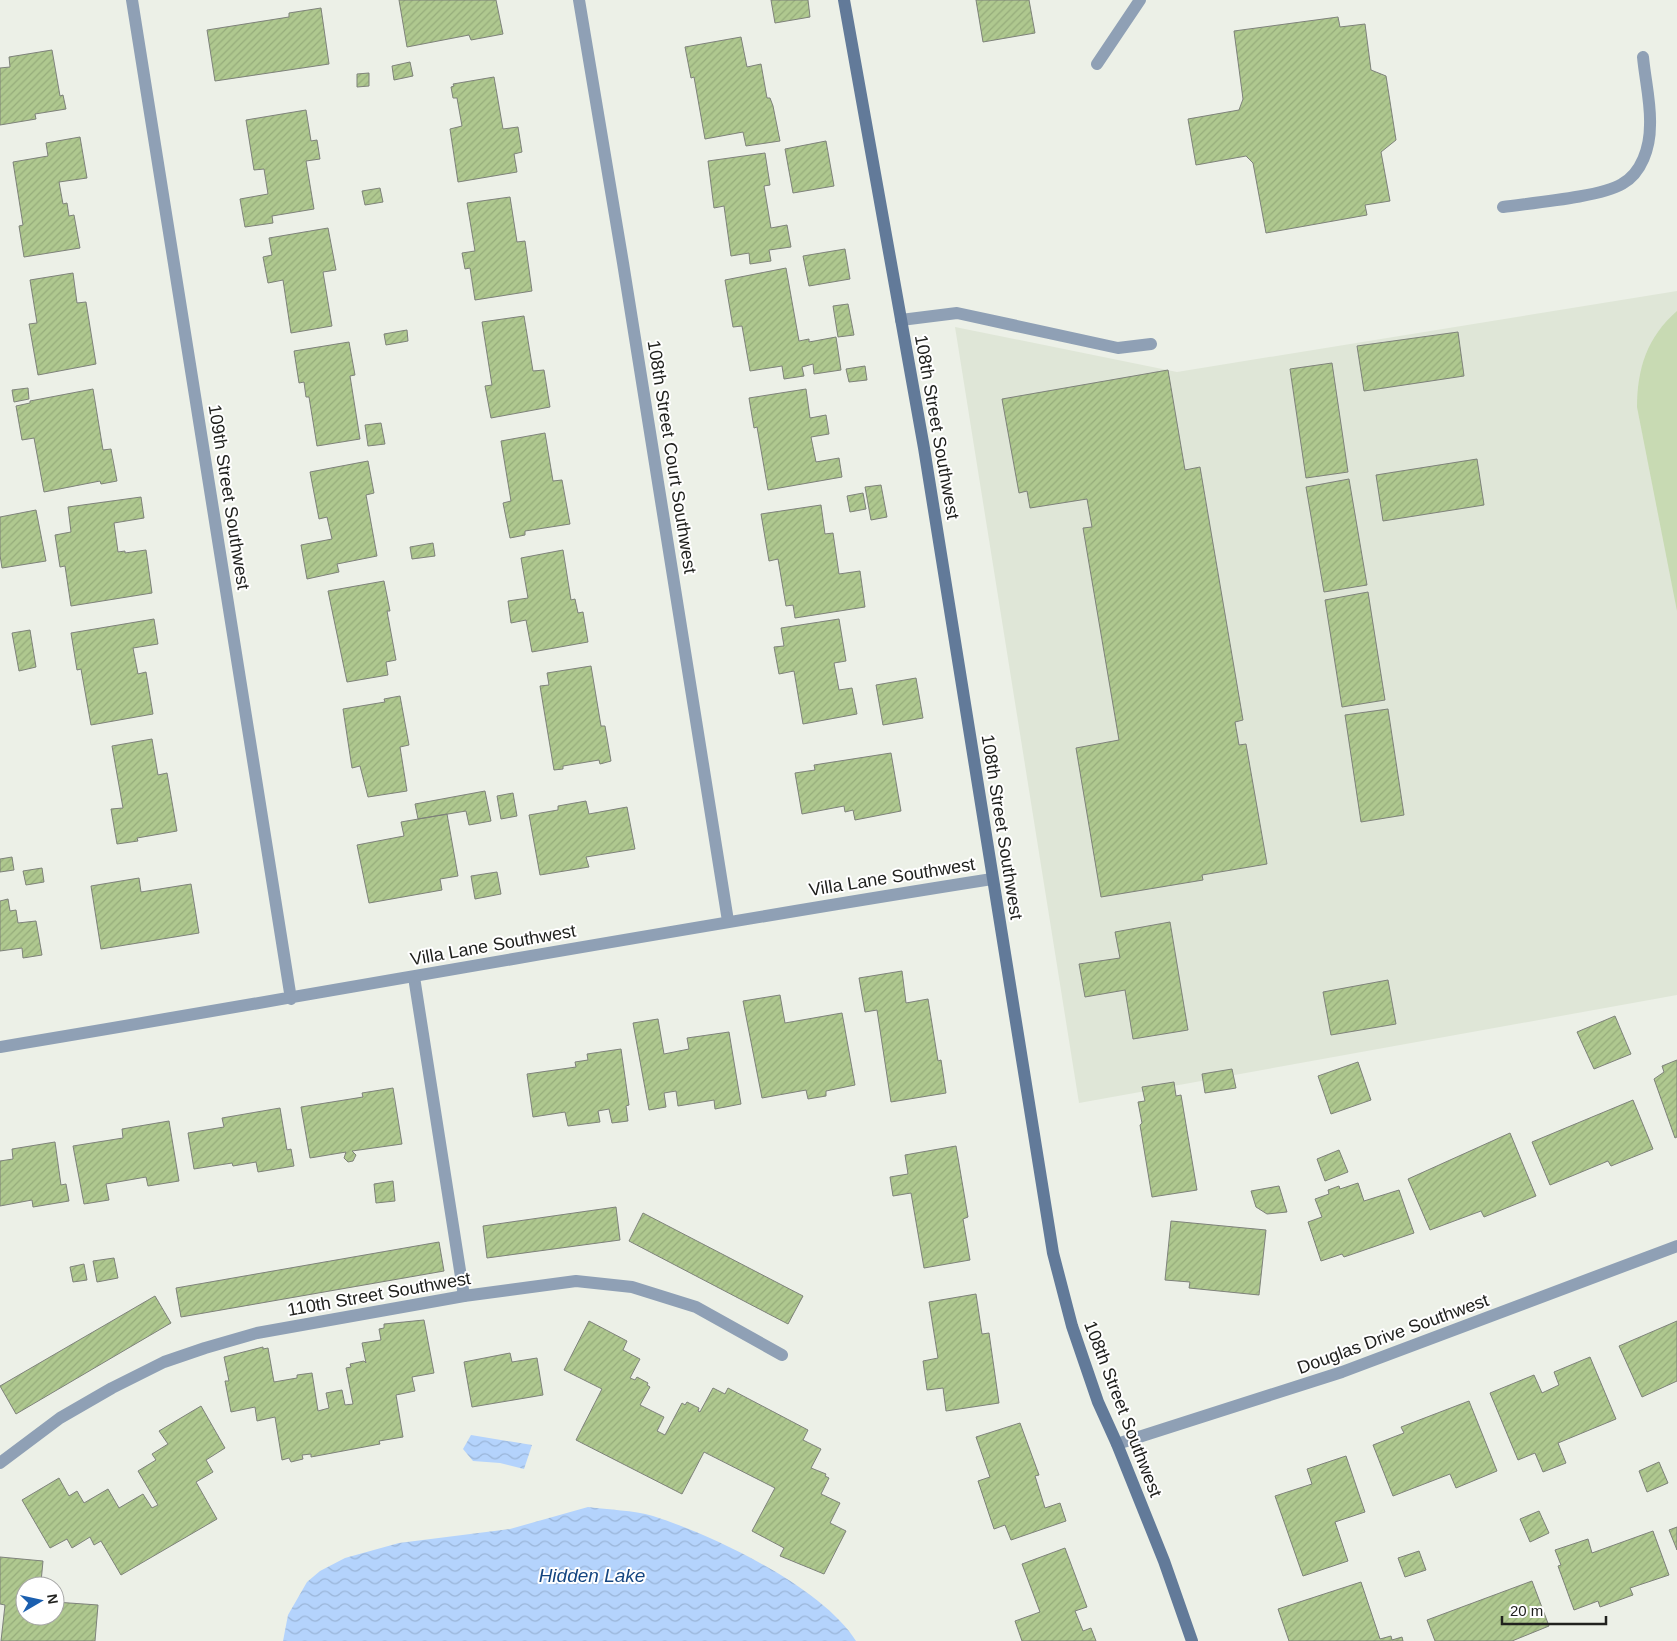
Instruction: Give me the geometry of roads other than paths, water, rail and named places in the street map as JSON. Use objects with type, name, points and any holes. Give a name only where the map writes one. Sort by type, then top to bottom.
[{"type":"street","name":"109th Street Southwest","points":[[132,0],[292,999]]},
{"type":"street","name":"108th Street Court Southwest","points":[[579,0],[625,273],[728,921]]},
{"type":"street","name":"108th Street Southwest","points":[[844,0],[924,448],[1053,1253],[1072,1326],[1098,1402],[1164,1561],[1192,1641]]},
{"type":"street","points":[[1097,64],[1140,0]]},
{"type":"street","points":[[1503,208],[1606,190],[1623,184],[1638,170],[1647,148],[1650,124],[1643,56]]},
{"type":"street","points":[[901,320],[957,313],[1118,348],[1151,344]]},
{"type":"street","name":"Villa Lane Southwest","points":[[0,1047],[292,999],[728,921],[992,879]]},
{"type":"street","points":[[414,977],[464,1296]]},
{"type":"street","name":"Douglas Drive Southwest","points":[[1117,1444],[1342,1372],[1677,1246]]},
{"type":"street","name":"110th Street Southwest","points":[[0,1463],[60,1418],[112,1388],[164,1362],[257,1333],[464,1296],[576,1281],[632,1287],[696,1306],[782,1355]]},
{"type":"water","points":[[471,1435],[532,1445],[524,1469],[500,1463],[473,1461],[463,1449]]},
{"type":"water","name":"Hidden Lake","points":[[588,1507],[629,1511],[653,1516],[735,1550],[764,1565],[818,1601],[840,1621],[856,1641],[283,1641],[288,1615],[307,1582],[320,1571],[345,1558],[399,1543],[510,1529]]}]
